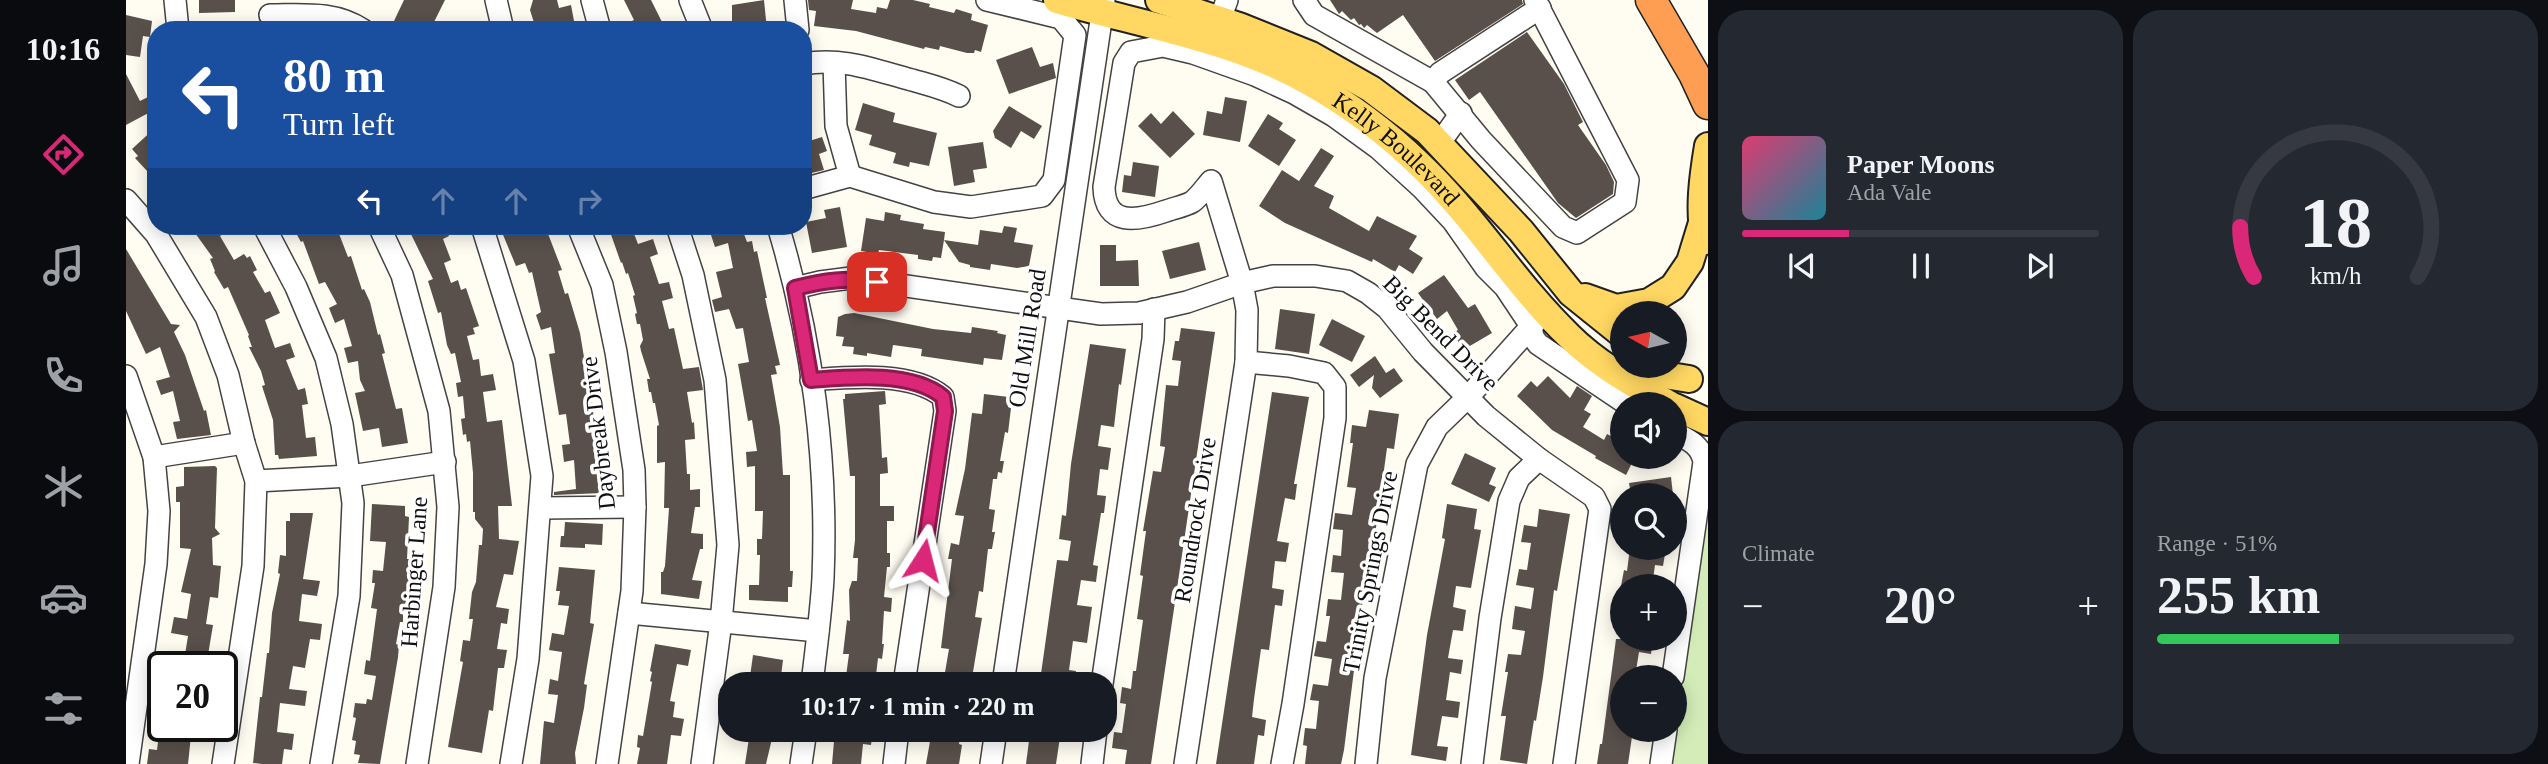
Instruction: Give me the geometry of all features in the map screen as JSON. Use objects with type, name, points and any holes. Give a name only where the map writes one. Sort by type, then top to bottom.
[{"type":"highway","points":[[1651,0],[1694,74],[1708,104]]},
{"type":"main road","name":"Kelly Boulevard","points":[[1057,0],[1103,7],[1265,62],[1308,81],[1361,116],[1419,164],[1469,217],[1516,278],[1539,319],[1569,337],[1598,361],[1649,392]]},
{"type":"main road","name":"Kelly Boulevard","points":[[1159,0],[1223,10],[1371,89],[1427,131],[1521,231],[1572,293],[1610,324]]},
{"type":"main road","points":[[1419,164],[1439,144]]},
{"type":"main road","points":[[1706,156],[1702,226],[1708,256]]},
{"type":"main road","points":[[1572,293],[1615,308],[1649,302],[1673,286],[1690,262],[1702,226]]},
{"type":"main road","points":[[1539,319],[1560,309],[1610,352]]},
{"type":"main road","points":[[1687,412],[1708,422]]},
{"type":"street","points":[[175,0],[177,21]]},
{"type":"street","points":[[496,0],[501,21]]},
{"type":"street","points":[[592,0],[598,21]]},
{"type":"street","points":[[690,0],[698,21]]},
{"type":"street","points":[[794,0],[797,21]]},
{"type":"street","points":[[812,187],[850,176],[934,202],[971,207],[1042,196],[1054,180],[1075,35],[1061,18],[987,0]]},
{"type":"street","points":[[1304,0],[1314,15],[1433,82],[1481,140],[1563,227],[1577,233],[1625,202],[1628,180],[1537,4],[1440,73],[1433,82]]},
{"type":"street","name":"Old Mill Road","points":[[1005,672],[1103,7]]},
{"type":"street","points":[[271,15],[325,15],[346,21]]},
{"type":"street","points":[[1337,69],[1354,37]]},
{"type":"street","name":"Roundrock Drive","points":[[1185,764],[1245,362],[1247,310],[1242,283],[1211,181],[1191,202],[1152,216],[1124,218],[1112,212],[1104,202],[1104,187],[1124,63],[1130,52],[1163,47],[1206,57],[1294,93],[1334,116],[1378,148],[1430,197],[1453,221],[1486,268],[1539,319]]},
{"type":"street","points":[[834,63],[836,126],[850,176]]},
{"type":"street","points":[[812,64],[866,65],[944,88],[959,96]]},
{"type":"street","points":[[1439,144],[1461,113]]},
{"type":"street","points":[[126,200],[147,224]]},
{"type":"street","points":[[157,235],[206,317],[228,375],[256,481],[253,566],[223,764]]},
{"type":"street","points":[[269,235],[296,287],[326,358],[342,424],[350,476],[354,528],[349,596],[321,764]]},
{"type":"street","name":"Harbinger Lane","points":[[383,235],[402,275],[439,411],[448,517],[444,587],[417,764]]},
{"type":"street","points":[[485,235],[524,361],[542,476],[528,659],[512,764]]},
{"type":"street","name":"Daybreak Drive","points":[[582,235],[602,285],[616,352],[634,470],[632,591],[607,764]]},
{"type":"street","points":[[680,235],[692,275],[715,380],[728,545],[721,622],[702,764]]},
{"type":"street","points":[[780,235],[795,288],[811,380],[821,468],[824,540],[813,672]]},
{"type":"street","name":"Big Bend Drive","points":[[795,288],[851,278],[1101,314],[1139,313],[1273,276],[1315,276],[1347,281],[1368,293],[1387,308],[1423,352],[1486,416],[1539,459],[1594,497],[1600,509],[1564,764]]},
{"type":"street","points":[[1104,672],[1153,338],[1154,309]]},
{"type":"street","points":[[1539,319],[1533,337],[1538,344],[1610,393]]},
{"type":"street","name":"Trinity Springs Drive","points":[[1366,764],[1375,678],[1418,464],[1437,427],[1539,319]]},
{"type":"street","points":[[1245,362],[1289,366],[1324,373],[1335,387],[1335,418],[1282,764]]},
{"type":"street","points":[[126,376],[154,457],[159,511],[156,564],[128,764]]},
{"type":"street","points":[[811,380],[860,376],[933,389],[943,397],[945,411],[906,672]]},
{"type":"street","points":[[1675,665],[1704,462],[1700,449],[1687,441]]},
{"type":"street","points":[[154,457],[244,443]]},
{"type":"street","points":[[1472,764],[1490,618],[1509,501],[1519,478],[1539,459]]},
{"type":"street","points":[[256,481],[350,476],[444,462]]},
{"type":"street","points":[[540,508],[635,507]]},
{"type":"street","points":[[629,613],[818,631]]},
{"type":"street","points":[[801,764],[804,742]]},
{"type":"street","points":[[894,764],[897,742]]},
{"type":"street","points":[[991,764],[994,742]]},
{"type":"street","points":[[1092,764],[1095,742]]},
{"type":"street","points":[[1661,764],[1664,742]]},
{"type":"green space","points":[[1708,455],[1708,764],[1662,764],[1670,742],[1687,742],[1687,665],[1677,665],[1679,651],[1687,651],[1687,596]]},
{"type":"building","points":[[199,0],[235,0],[235,12],[199,13]]},
{"type":"building","points":[[404,0],[445,0],[434,21],[394,21]]},
{"type":"building","points":[[533,0],[557,0],[559,8],[571,5],[574,21],[533,21],[530,10]]},
{"type":"building","points":[[624,0],[651,0],[662,21],[632,21],[634,20]]},
{"type":"building","points":[[764,0],[766,21],[732,21],[732,5]]},
{"type":"building","points":[[808,0],[853,0],[851,9],[876,13],[877,7],[887,9],[890,0],[913,0],[954,13],[956,9],[972,14],[971,20],[988,25],[981,52],[975,50],[974,53],[967,53],[940,46],[939,50],[924,49],[856,31],[814,26],[816,11],[809,10]]},
{"type":"building","points":[[1330,0],[1522,0],[1523,4],[1435,61],[1403,15],[1377,33],[1367,25],[1364,28],[1359,25],[1354,18],[1351,20],[1342,11],[1339,14]]},
{"type":"building","points":[[126,15],[152,21],[147,21],[147,37],[143,36],[140,57],[126,55]]},
{"type":"building","points":[[1527,32],[1564,84],[1583,122],[1578,125],[1606,165],[1614,182],[1613,194],[1576,218],[1558,203],[1480,92],[1469,100],[1455,80]]},
{"type":"building","points":[[1032,47],[1040,67],[1053,63],[1056,78],[1009,94],[996,60]]},
{"type":"building","points":[[126,74],[140,101],[147,98],[147,114],[126,125]]},
{"type":"building","points":[[1225,97],[1247,101],[1240,142],[1203,135],[1207,111],[1222,114]]},
{"type":"building","points":[[863,103],[895,113],[893,122],[937,133],[929,166],[910,162],[909,167],[893,163],[896,153],[869,145],[872,135],[855,130]]},
{"type":"building","points":[[1009,106],[1042,126],[1034,139],[1021,131],[1011,148],[995,138],[993,131]]},
{"type":"building","points":[[1173,111],[1195,134],[1170,158],[1138,126],[1151,113],[1161,124]]},
{"type":"building","points":[[1268,114],[1283,123],[1279,129],[1296,140],[1279,166],[1248,146]]},
{"type":"building","points":[[147,135],[147,171],[135,158],[138,156],[132,149]]},
{"type":"building","points":[[822,137],[827,151],[819,154],[824,170],[812,173],[812,140]]},
{"type":"building","points":[[983,142],[987,168],[973,170],[975,182],[954,186],[948,147]]},
{"type":"building","points":[[1321,148],[1334,156],[1314,186],[1334,196],[1329,208],[1369,231],[1377,216],[1417,236],[1409,249],[1423,258],[1413,274],[1399,265],[1395,272],[1373,259],[1372,262],[1285,223],[1259,206],[1282,170],[1299,181]]},
{"type":"building","points":[[1133,162],[1159,166],[1155,197],[1122,192],[1124,175],[1131,176]]},
{"type":"building","points":[[840,207],[847,247],[812,253],[809,235],[812,235],[812,221],[826,218],[824,210]]},
{"type":"building","points":[[885,212],[901,215],[900,220],[924,224],[923,229],[945,232],[941,258],[933,257],[932,261],[918,259],[918,255],[879,250],[878,254],[861,251],[866,218],[884,221]]},
{"type":"building","points":[[1004,226],[1017,228],[1014,242],[1033,245],[1029,266],[1017,268],[991,264],[990,270],[959,262],[944,240],[978,245],[980,230],[1002,233]]},
{"type":"building","points":[[196,235],[221,235],[234,260],[244,254],[247,258],[250,256],[257,270],[253,272],[265,293],[270,291],[280,313],[265,320],[275,348],[290,343],[295,357],[286,360],[298,390],[305,388],[308,404],[302,405],[306,438],[315,437],[317,456],[279,459],[278,455],[275,455],[273,420],[262,386],[265,385],[261,371],[249,347],[252,347],[249,335],[228,287],[224,289],[214,272],[210,259],[213,258]]},
{"type":"building","points":[[297,235],[339,235],[348,257],[351,256],[362,290],[364,289],[370,302],[378,335],[380,334],[385,353],[382,354],[396,409],[402,408],[408,443],[382,447],[379,428],[363,431],[355,393],[365,391],[360,380],[358,361],[348,363],[344,348],[352,346],[344,319],[335,323],[329,308],[337,304],[325,282],[319,284],[303,241],[301,242]]},
{"type":"building","points":[[411,235],[449,236],[443,239],[451,260],[444,263],[451,283],[458,280],[461,290],[466,288],[479,326],[473,328],[475,334],[467,336],[473,360],[479,359],[481,376],[493,374],[496,390],[483,392],[487,422],[502,420],[512,506],[498,506],[499,539],[519,541],[513,575],[504,574],[496,607],[509,609],[507,624],[501,623],[497,649],[507,650],[504,668],[498,668],[493,711],[489,710],[482,753],[448,747],[463,662],[460,661],[463,640],[470,641],[473,619],[469,619],[472,592],[476,582],[483,529],[473,512],[470,441],[467,442],[466,434],[463,435],[463,396],[458,397],[456,383],[461,382],[455,353],[451,354],[447,345],[441,312],[438,313],[428,281],[433,279]]},
{"type":"building","points":[[503,235],[548,235],[562,270],[558,271],[565,294],[568,293],[580,333],[603,493],[554,495],[554,492],[576,489],[574,460],[564,462],[562,445],[570,444],[566,414],[559,415],[549,354],[555,353],[551,327],[541,330],[536,315],[541,312],[532,272],[529,273],[525,263],[516,266]]},
{"type":"building","points":[[611,235],[634,235],[638,244],[653,239],[658,254],[650,257],[659,284],[669,282],[673,298],[662,301],[669,329],[674,328],[683,369],[699,367],[703,390],[687,392],[695,439],[685,440],[690,490],[700,489],[700,507],[695,507],[691,533],[703,534],[703,549],[700,549],[692,580],[702,581],[699,599],[661,594],[669,508],[664,508],[665,462],[657,463],[659,425],[640,346],[643,340],[635,314],[635,295],[628,273],[626,274]]},
{"type":"building","points":[[711,235],[744,235],[747,242],[752,241],[754,252],[757,251],[767,298],[780,365],[775,366],[777,374],[771,375],[780,427],[783,475],[790,475],[790,571],[793,571],[792,587],[788,587],[788,602],[749,600],[749,585],[759,585],[760,555],[757,555],[757,539],[762,539],[763,511],[755,511],[755,466],[747,467],[746,452],[757,451],[752,420],[748,421],[738,364],[749,362],[743,328],[736,329],[729,309],[715,312],[712,300],[722,297],[716,272],[733,268],[728,243],[715,247]]},
{"type":"building","points":[[1199,242],[1206,270],[1170,279],[1162,251]]},
{"type":"building","points":[[1100,245],[1116,245],[1116,261],[1138,260],[1139,286],[1100,286]]},
{"type":"building","points":[[126,249],[171,324],[180,325],[174,332],[185,355],[204,411],[206,410],[211,435],[177,439],[173,422],[180,421],[173,391],[161,395],[156,381],[170,377],[160,347],[146,354],[126,311]]},
{"type":"building","points":[[1444,275],[1468,308],[1475,304],[1492,333],[1463,350],[1453,333],[1458,330],[1447,311],[1437,319],[1418,293]]},
{"type":"building","points":[[1280,309],[1315,314],[1309,354],[1275,349]]},
{"type":"building","points":[[854,313],[933,329],[971,333],[972,327],[998,331],[997,333],[1006,335],[1002,360],[984,358],[983,365],[921,356],[922,349],[893,345],[891,357],[853,354],[854,347],[842,346],[844,337],[836,336],[838,317]]},
{"type":"building","points":[[1332,319],[1365,336],[1352,362],[1319,345]]},
{"type":"building","points":[[1181,328],[1215,332],[1151,764],[1125,764],[1127,750],[1112,748],[1113,742],[1117,742],[1117,732],[1122,733],[1126,704],[1120,703],[1122,687],[1131,689],[1133,671],[1136,671],[1143,620],[1137,619],[1143,576],[1140,575],[1146,531],[1143,531],[1153,471],[1161,472],[1165,447],[1160,446],[1166,385],[1178,386],[1181,361],[1172,360],[1175,341],[1179,341]]},
{"type":"building","points":[[1090,344],[1126,349],[1114,427],[1101,425],[1098,446],[1111,448],[1108,470],[1100,469],[1097,495],[1106,496],[1093,565],[1098,566],[1096,582],[1081,580],[1077,605],[1092,607],[1087,643],[1073,641],[1069,670],[1076,672],[1041,672],[1057,560],[1068,561],[1071,541],[1059,539],[1062,515],[1066,516],[1071,464]]},
{"type":"building","points":[[1375,356],[1386,373],[1394,368],[1403,381],[1380,398],[1372,388],[1374,375],[1359,387],[1350,375]]},
{"type":"building","points":[[1548,376],[1570,398],[1577,386],[1592,396],[1584,410],[1591,414],[1583,427],[1604,440],[1607,434],[1610,436],[1610,466],[1552,430],[1517,396],[1531,381],[1537,387]]},
{"type":"building","points":[[885,391],[886,404],[879,405],[882,458],[887,457],[888,473],[880,474],[880,506],[894,506],[894,521],[887,521],[890,567],[887,567],[884,597],[892,598],[891,612],[884,611],[884,644],[882,659],[878,658],[876,672],[847,672],[849,654],[843,654],[847,620],[850,621],[849,590],[852,581],[857,581],[858,558],[853,558],[855,476],[850,476],[843,399],[845,394]]},
{"type":"building","points":[[1272,392],[1309,397],[1294,484],[1297,484],[1295,500],[1285,498],[1277,541],[1289,543],[1286,562],[1275,561],[1272,588],[1284,590],[1282,606],[1275,605],[1269,650],[1261,649],[1254,699],[1252,717],[1266,720],[1264,736],[1258,735],[1254,764],[1216,764]]},
{"type":"building","points":[[984,394],[1009,397],[1008,407],[1011,408],[1008,433],[1005,432],[1000,461],[1004,461],[1002,473],[998,472],[997,479],[993,479],[989,509],[995,510],[992,532],[995,532],[992,549],[988,549],[983,592],[979,591],[975,617],[982,618],[973,672],[945,672],[949,649],[941,648],[952,559],[948,559],[951,543],[959,545],[964,516],[955,515],[965,469],[972,413],[982,414]]},
{"type":"building","points":[[1369,410],[1399,414],[1394,449],[1387,448],[1375,535],[1371,534],[1344,750],[1341,764],[1305,764],[1305,728],[1316,729],[1319,701],[1310,700],[1313,684],[1328,686],[1332,659],[1314,656],[1317,641],[1326,642],[1330,616],[1326,616],[1328,599],[1341,600],[1344,573],[1331,572],[1333,555],[1341,556],[1343,530],[1333,529],[1335,513],[1352,515],[1356,488],[1347,487],[1353,443],[1350,443],[1352,425],[1366,427]]},
{"type":"building","points":[[1465,453],[1496,468],[1489,484],[1496,487],[1489,502],[1451,484]]},
{"type":"building","points":[[184,467],[217,468],[215,528],[220,534],[212,538],[213,565],[221,566],[218,598],[210,597],[206,624],[213,625],[209,651],[186,651],[188,636],[171,633],[174,617],[187,619],[191,594],[181,592],[191,549],[180,548],[180,502],[176,502],[176,487],[184,486]]},
{"type":"building","points":[[1615,469],[1629,469],[1626,475]]},
{"type":"building","points":[[1671,477],[1672,483],[1629,483]]},
{"type":"building","points":[[372,504],[405,506],[405,516],[409,517],[407,559],[411,559],[410,564],[413,564],[403,622],[400,622],[396,644],[399,645],[398,657],[380,764],[358,763],[360,755],[354,754],[356,741],[352,740],[356,718],[353,717],[355,703],[366,704],[367,699],[372,700],[376,676],[364,674],[366,660],[370,661],[377,609],[371,608],[375,583],[372,583],[373,570],[383,571],[386,542],[370,541]]},
{"type":"building","points":[[1447,504],[1477,509],[1474,529],[1481,530],[1471,588],[1456,586],[1453,607],[1466,610],[1463,631],[1453,630],[1448,658],[1463,660],[1461,674],[1450,672],[1446,700],[1460,702],[1458,718],[1442,716],[1437,746],[1448,747],[1446,761],[1411,755],[1427,635],[1445,539],[1442,538]]},
{"type":"building","points":[[1539,509],[1570,514],[1557,591],[1554,590],[1543,677],[1527,764],[1500,760],[1506,716],[1501,716],[1508,654],[1521,655],[1525,631],[1512,629],[1515,606],[1531,609],[1534,588],[1516,585],[1519,569],[1527,570],[1531,543],[1521,542],[1524,525],[1537,527]]},
{"type":"building","points":[[290,513],[313,513],[303,579],[320,581],[317,596],[302,594],[299,621],[322,624],[320,640],[310,639],[305,668],[293,666],[289,689],[307,691],[305,706],[280,703],[277,732],[294,734],[292,750],[284,749],[282,764],[253,763],[272,613],[280,574],[280,555],[286,556],[286,521],[290,521]]},
{"type":"building","points":[[565,522],[603,524],[602,545],[585,544],[585,548],[560,547]]},
{"type":"building","points":[[1628,560],[1664,560],[1663,566],[1655,565],[1654,574],[1623,574],[1624,570],[1627,571]]},
{"type":"building","points":[[559,567],[595,570],[590,623],[594,624],[584,684],[587,685],[584,708],[575,753],[576,764],[540,764],[544,721],[554,723],[558,695],[548,694],[550,679],[558,681],[562,652],[549,650],[552,633],[564,635],[569,606],[558,605],[560,591],[556,591]]},
{"type":"building","points":[[655,644],[691,650],[688,666],[677,664],[670,701],[675,702],[673,717],[684,719],[681,736],[671,735],[667,764],[637,764],[640,748],[637,747],[638,735],[643,736]]},
{"type":"building","points":[[1614,651],[1651,651],[1651,654],[1639,652],[1637,665],[1613,665]]},
{"type":"building","points":[[753,655],[783,660],[782,672],[751,672]]},
{"type":"building","points":[[1610,684],[1610,742],[1631,742],[1628,764],[1597,764]]},
{"type":"building","points":[[158,742],[190,742],[188,764],[147,764],[149,749],[157,750]]},
{"type":"building","points":[[748,742],[771,742],[766,764],[745,764]]},
{"type":"building","points":[[834,742],[871,742],[871,745],[863,744],[861,764],[832,764]]},
{"type":"building","points":[[930,742],[959,742],[962,745],[959,764],[926,764]]},
{"type":"building","points":[[1029,742],[1059,742],[1056,764],[1026,764]]},
{"type":"route","points":[[877,282],[851,278],[795,288],[811,380],[860,376],[915,384],[933,389],[943,397],[945,411],[923,560]]}]
